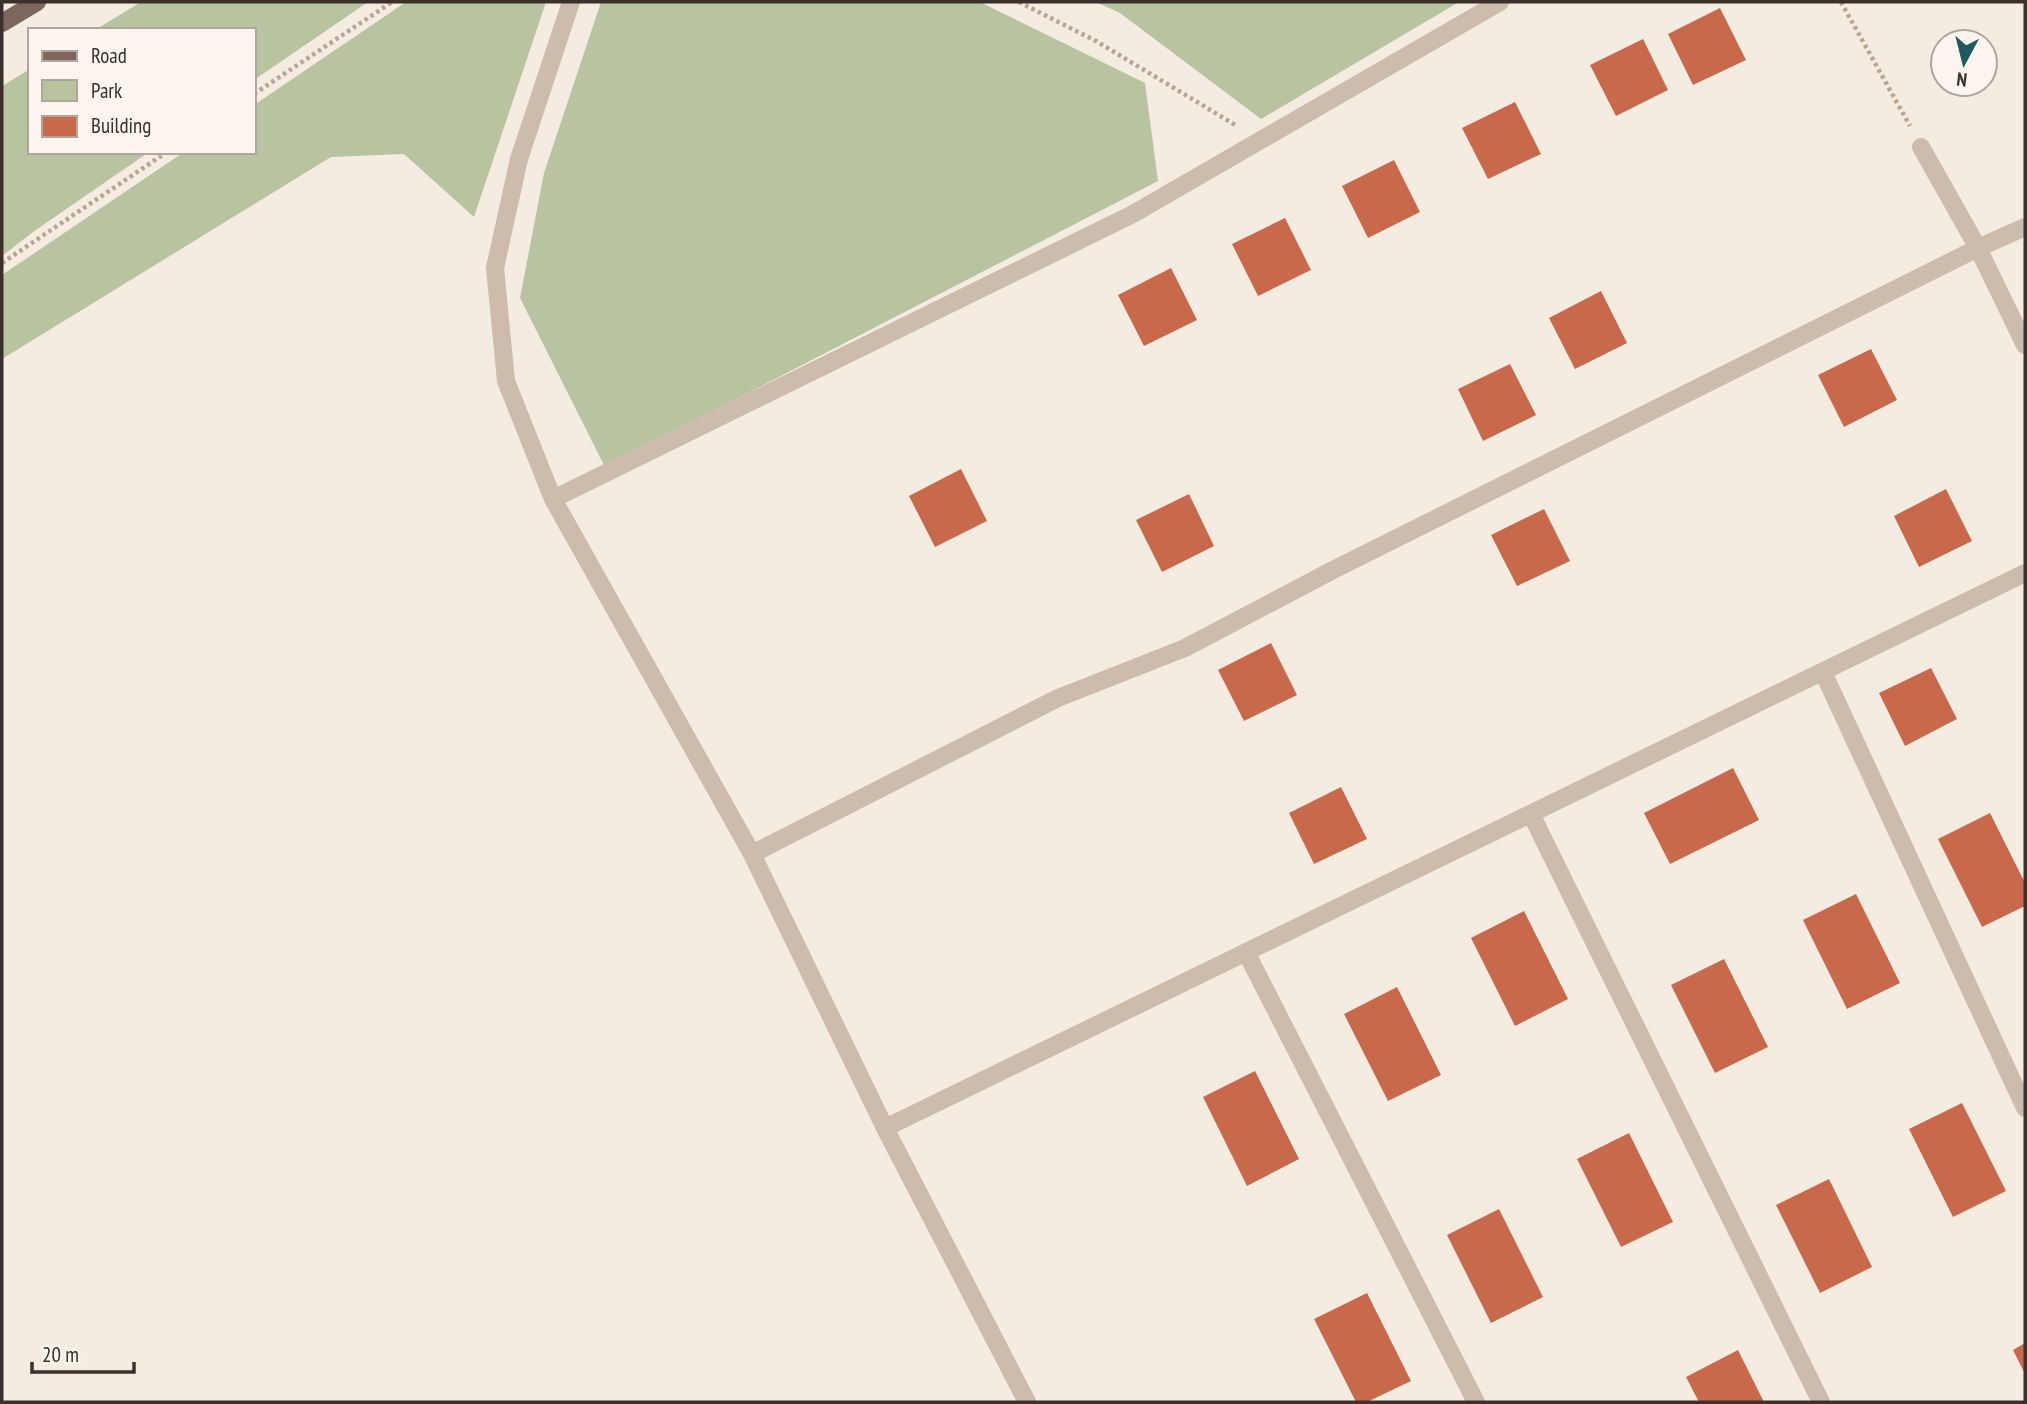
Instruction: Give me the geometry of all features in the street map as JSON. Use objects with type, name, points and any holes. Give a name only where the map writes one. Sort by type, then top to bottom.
[{"type":"main road","points":[[2,23],[37,2]]},
{"type":"street","points":[[570,2],[519,159],[495,268],[506,381],[553,499],[752,855],[885,1128],[1027,1402]]},
{"type":"street","points":[[553,499],[1133,214],[1500,2]]},
{"type":"street","points":[[1921,147],[1978,248],[2025,345]]},
{"type":"street","points":[[752,855],[1058,698],[1185,648],[1346,564],[2025,227]]},
{"type":"street","points":[[885,1128],[2025,573]]},
{"type":"street","points":[[1823,672],[2025,1108]]},
{"type":"street","points":[[1531,814],[1821,1402]]},
{"type":"street","points":[[1247,953],[1476,1402]]},
{"type":"path","points":[[256,93],[392,2]]},
{"type":"path","points":[[1019,2],[1096,41],[1262,141]]},
{"type":"path","points":[[1840,2],[1921,147]]},
{"type":"path","points":[[2,263],[164,154]]},
{"type":"green space","points":[[141,2],[368,2],[256,79],[256,28],[98,28]]},
{"type":"green space","points":[[406,2],[546,2],[474,217],[404,154],[331,157],[2,359],[2,275],[181,154],[256,154],[256,104]]},
{"type":"green space","points":[[601,2],[980,2],[1145,83],[1158,181],[605,467],[520,298],[544,173]]},
{"type":"green space","points":[[1096,2],[1459,2],[1261,119],[1120,13]]},
{"type":"green space","points":[[28,70],[28,154],[146,154],[2,256],[2,86]]},
{"type":"building","points":[[1720,8],[1746,60],[1693,85],[1668,34]]},
{"type":"building","points":[[1643,39],[1668,90],[1616,116],[1590,65]]},
{"type":"building","points":[[1515,102],[1541,154],[1488,179],[1462,128]]},
{"type":"building","points":[[1394,160],[1420,212],[1368,238],[1342,186]]},
{"type":"building","points":[[1285,218],[1311,270],[1258,296],[1232,244]]},
{"type":"building","points":[[1171,268],[1197,320],[1144,346],[1118,295]]},
{"type":"building","points":[[1601,291],[1627,343],[1575,369],[1549,318]]},
{"type":"building","points":[[1871,349],[1897,400],[1844,427],[1818,375]]},
{"type":"building","points":[[1510,364],[1536,415],[1483,441],[1458,389]]},
{"type":"building","points":[[961,469],[987,521],[935,547],[909,496]]},
{"type":"building","points":[[1946,489],[1972,541],[1919,567],[1894,516]]},
{"type":"building","points":[[1189,494],[1214,546],[1162,572],[1136,520]]},
{"type":"building","points":[[1544,509],[1570,561],[1517,586],[1491,535]]},
{"type":"building","points":[[1271,643],[1297,695],[1244,721],[1218,670]]},
{"type":"building","points":[[1931,668],[1957,719],[1905,746],[1879,693]]},
{"type":"building","points":[[1733,768],[1759,820],[1670,864],[1644,813]]},
{"type":"building","points":[[1341,787],[1367,839],[1314,864],[1289,813]]},
{"type":"building","points":[[1990,813],[2025,883],[2025,906],[1982,927],[1938,839]]},
{"type":"building","points":[[1856,894],[1900,983],[1847,1009],[1803,920]]},
{"type":"building","points":[[1524,911],[1568,999],[1515,1026],[1471,938]]},
{"type":"building","points":[[1724,959],[1768,1047],[1715,1073],[1671,985]]},
{"type":"building","points":[[1397,987],[1441,1075],[1388,1101],[1344,1014]]},
{"type":"building","points":[[1255,1071],[1299,1159],[1247,1186],[1203,1097]]},
{"type":"building","points":[[1962,1103],[2006,1191],[1953,1217],[1909,1129]]},
{"type":"building","points":[[1629,1133],[1673,1222],[1621,1247],[1577,1159]]},
{"type":"building","points":[[1829,1179],[1872,1267],[1820,1293],[1776,1205]]},
{"type":"building","points":[[1499,1209],[1543,1297],[1491,1323],[1447,1235]]},
{"type":"building","points":[[1367,1293],[1411,1381],[1367,1402],[1356,1402],[1314,1319]]},
{"type":"building","points":[[2025,1343],[2025,1374],[2013,1350]]},
{"type":"building","points":[[1738,1350],[1764,1402],[1699,1402],[1686,1377]]}]
